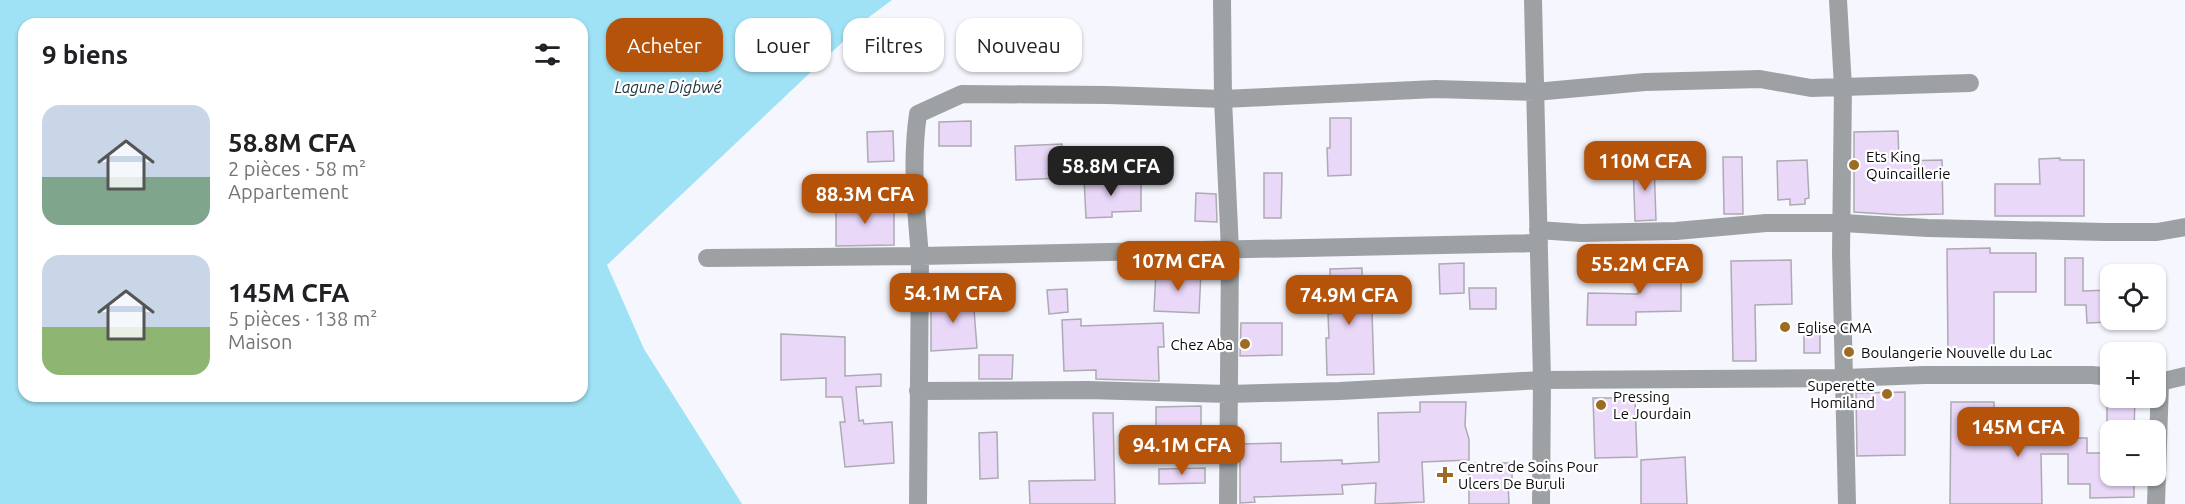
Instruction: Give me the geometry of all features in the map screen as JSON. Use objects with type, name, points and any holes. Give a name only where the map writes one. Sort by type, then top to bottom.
[{"type":"street","points":[[1222,0],[1223,99],[1230,250],[1228,504]]},
{"type":"street","points":[[1533,0],[1542,380],[1541,504]]},
{"type":"street","points":[[1838,0],[1843,87],[1841,253],[1847,504]]},
{"type":"street","points":[[918,504],[920,256],[915,155],[918,114],[962,94],[1223,99],[1436,89],[1535,92],[1645,82],[1760,79],[1811,88],[1970,83]]},
{"type":"street","points":[[707,258],[1230,250],[1581,233],[1676,231],[1766,223],[1843,223],[1928,228],[2105,232],[2157,232],[2185,227]]},
{"type":"street","points":[[918,391],[1088,390],[1228,394],[1542,380],[1845,378],[1924,375],[2100,376]]},
{"type":"street","points":[[2166,380],[2185,376]]},
{"type":"street","points":[[2156,504],[2158,408]]},
{"type":"water","name":"Lagune Digbwé","points":[[0,0],[892,0],[868,18],[843,18],[843,42],[831,53],[831,18],[735,18],[735,72],[811,72],[607,265],[644,349],[742,504],[0,504]]},
{"type":"building","points":[[1330,118],[1351,118],[1351,175],[1328,176],[1327,148],[1330,148]]},
{"type":"building","points":[[971,121],[971,146],[939,146],[939,122]]},
{"type":"building","points":[[893,131],[894,161],[868,162],[867,132]]},
{"type":"building","points":[[1898,131],[1899,161],[1942,160],[1943,214],[1900,215],[1854,212],[1854,132]]},
{"type":"building","points":[[1062,144],[1063,178],[1016,180],[1015,146]]},
{"type":"building","points":[[1723,157],[1742,157],[1743,214],[1724,214]]},
{"type":"building","points":[[2060,158],[2060,160],[2084,160],[2084,216],[1995,216],[1995,184],[2040,184],[2039,159]]},
{"type":"building","points":[[1807,160],[1809,198],[1805,199],[1805,204],[1790,205],[1790,199],[1778,200],[1777,161]]},
{"type":"building","points":[[1654,163],[1656,220],[1635,221],[1633,164]]},
{"type":"building","points":[[1264,173],[1282,173],[1281,218],[1264,218]]},
{"type":"building","points":[[1110,176],[1110,182],[1141,181],[1141,211],[1112,212],[1112,217],[1086,218],[1084,178]]},
{"type":"building","points":[[1196,193],[1216,194],[1217,222],[1195,221]]},
{"type":"building","points":[[836,205],[894,206],[894,245],[836,246]]},
{"type":"building","points":[[1990,248],[1990,253],[2036,253],[2036,292],[1994,292],[1994,355],[1948,354],[1947,249]]},
{"type":"building","points":[[2065,258],[2083,258],[2083,291],[2100,290],[2100,322],[2087,323],[2086,305],[2065,305]]},
{"type":"building","points":[[1638,260],[1681,260],[1681,311],[1636,312],[1636,325],[1587,325],[1588,293],[1638,294]]},
{"type":"building","points":[[1791,260],[1792,304],[1755,305],[1756,361],[1733,361],[1731,261]]},
{"type":"building","points":[[1464,263],[1464,293],[1440,294],[1439,264]]},
{"type":"building","points":[[1362,268],[1363,313],[1372,313],[1374,374],[1327,375],[1326,338],[1329,338],[1328,314],[1331,314],[1330,269]]},
{"type":"building","points":[[1156,270],[1201,272],[1199,313],[1154,311]]},
{"type":"building","points":[[1469,288],[1496,288],[1496,309],[1470,309]]},
{"type":"building","points":[[1067,289],[1068,312],[1049,314],[1047,290]]},
{"type":"building","points":[[973,297],[977,348],[931,351],[931,299]]},
{"type":"building","points":[[1081,319],[1081,326],[1163,323],[1164,347],[1158,347],[1159,381],[1096,379],[1096,370],[1064,371],[1062,320]]},
{"type":"building","points":[[1241,323],[1282,323],[1282,355],[1240,356]]},
{"type":"building","points":[[781,334],[845,337],[845,376],[881,374],[881,386],[856,387],[859,421],[863,420],[864,424],[892,422],[894,463],[845,467],[840,422],[845,422],[842,397],[826,397],[826,378],[781,380]]},
{"type":"building","points":[[1804,334],[1820,334],[1820,353],[1804,353]]},
{"type":"building","points":[[979,355],[1013,355],[1012,379],[979,379]]},
{"type":"building","points":[[1905,392],[1905,455],[1857,456],[1856,393]]},
{"type":"building","points":[[1593,398],[1635,398],[1637,457],[1595,458]]},
{"type":"building","points":[[1420,402],[1466,402],[1465,426],[1469,439],[1469,460],[1422,462],[1424,502],[1375,504],[1376,483],[1342,485],[1343,494],[1254,497],[1255,502],[1240,503],[1240,444],[1281,443],[1281,462],[1342,460],[1342,464],[1379,462],[1378,413],[1420,412]]},
{"type":"building","points":[[1951,402],[1994,402],[1994,410],[2042,409],[2043,438],[2087,438],[2087,453],[2100,453],[2100,486],[2134,486],[2134,497],[2090,498],[2090,484],[2068,484],[2068,454],[2041,454],[2042,504],[1950,504]]},
{"type":"building","points":[[1201,406],[1201,435],[1156,435],[1156,407]]},
{"type":"building","points":[[2107,408],[2135,408],[2134,420],[2107,420]]},
{"type":"building","points":[[1093,413],[1113,413],[1115,504],[1030,504],[1029,481],[1095,480]]},
{"type":"building","points":[[997,432],[998,478],[980,479],[979,433]]},
{"type":"building","points":[[1685,457],[1687,504],[1641,504],[1641,460]]},
{"type":"building","points":[[1469,463],[1512,463],[1512,483],[1508,483],[1509,504],[1469,504]]},
{"type":"building","points":[[1205,468],[1205,483],[1159,484],[1159,469]]},
{"type":"place","name":"Ets King Quincaillerie","points":[[1854,165]]},
{"type":"place","name":"Eglise CMA","points":[[1785,327]]},
{"type":"place","name":"Chez Aba","points":[[1245,344]]},
{"type":"place","name":"Boulangerie Nouvelle du Lac","points":[[1849,352]]},
{"type":"place","name":"Superette Homiland","points":[[1887,394]]},
{"type":"place","name":"Pressing Le Jourdain","points":[[1601,405]]},
{"type":"place","name":"Centre de Soins Pour Ulcers De Buruli","points":[[1445,475]]}]
